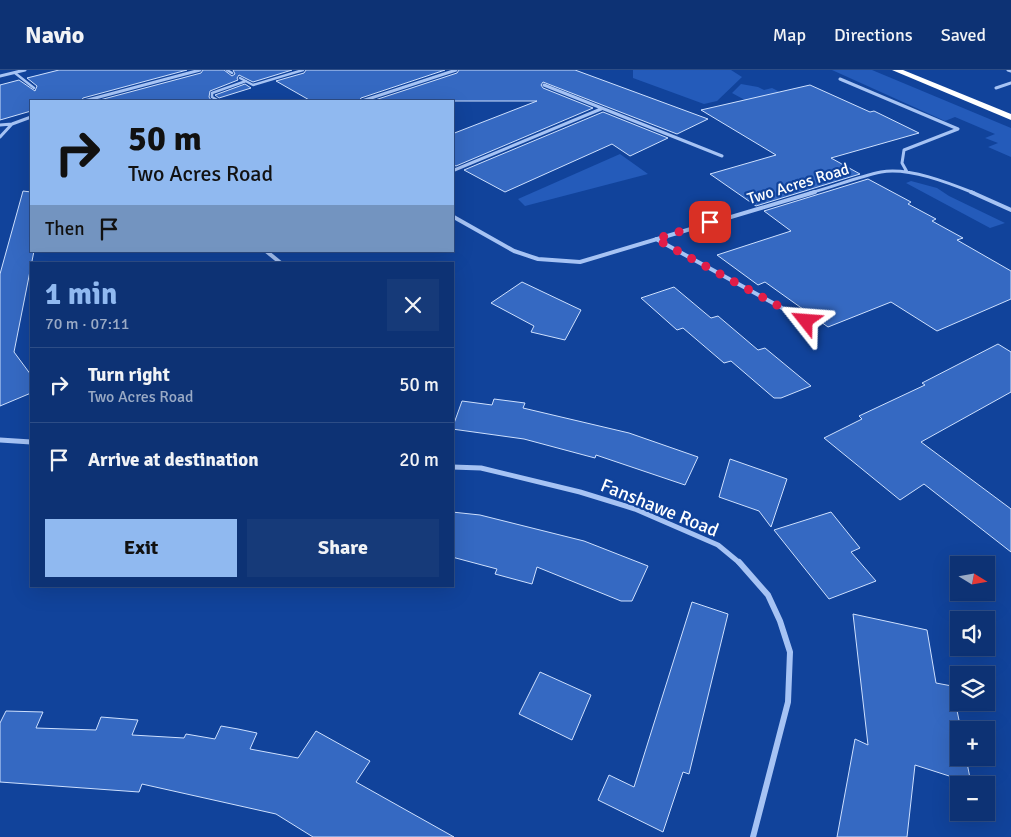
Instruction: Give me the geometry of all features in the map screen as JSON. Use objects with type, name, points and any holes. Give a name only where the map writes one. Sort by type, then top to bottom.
[{"type":"highway","points":[[896,70],[1011,117]]},
{"type":"street","points":[[0,76],[25,70]]},
{"type":"street","points":[[88,100],[200,70]]},
{"type":"street","points":[[365,100],[456,70]]},
{"type":"street","points":[[840,79],[958,129],[904,150],[902,163],[908,172]]},
{"type":"street","points":[[996,88],[1011,83]]},
{"type":"street","points":[[544,85],[722,156]]},
{"type":"street","points":[[454,170],[601,109]]},
{"type":"street","points":[[0,124],[12,124],[30,117]]},
{"type":"street","points":[[0,137],[12,124]]},
{"type":"street","name":"Two Acres Road","points":[[454,217],[514,251],[538,260],[580,262],[882,172],[908,172],[934,177],[957,185],[1011,210]]},
{"type":"street","points":[[656,239],[806,321]]},
{"type":"street","points":[[267,252],[280,262]]},
{"type":"street","points":[[0,440],[30,442]]},
{"type":"street","name":"Fanshawe Road","points":[[454,467],[481,468],[580,492],[634,509],[718,544],[746,568],[768,595],[780,621],[790,652],[788,702],[753,837]]},
{"type":"lane","points":[[226,70],[232,73]]},
{"type":"lane","points":[[240,78],[253,85],[303,70]]},
{"type":"lane","points":[[15,72],[34,88]]},
{"type":"lane","points":[[217,100],[212,97],[212,93],[246,81]]},
{"type":"shaded area","points":[[633,70],[731,70],[742,77],[717,101],[704,104],[633,78]]},
{"type":"shaded area","points":[[832,70],[872,70],[1011,128],[1011,157],[988,147],[998,143],[985,138],[995,134],[955,117],[945,121]]},
{"type":"shaded area","points":[[741,84],[764,90],[772,88],[800,102],[800,130],[732,93]]},
{"type":"shaded area","points":[[620,154],[648,174],[525,206],[518,199]]},
{"type":"shaded area","points":[[911,181],[937,188],[949,196],[1005,223],[990,228],[906,183]]},
{"type":"building","points":[[59,70],[187,70],[83,98],[82,100],[30,100],[30,111],[0,120],[0,85],[19,80],[35,91],[37,86],[27,78]]},
{"type":"building","points":[[203,70],[224,70],[232,76],[235,74],[233,70],[292,70],[253,82],[239,75],[238,80],[210,91],[209,97],[211,100],[100,100],[201,73]]},
{"type":"building","points":[[306,70],[445,70],[360,100],[309,100],[276,81],[304,73]]},
{"type":"building","points":[[459,70],[575,70],[708,119],[677,134],[543,82],[541,85],[543,88],[593,108],[456,166],[454,165],[454,133],[537,101],[375,100],[457,73]]},
{"type":"building","points":[[245,84],[251,88],[219,98],[215,95]]},
{"type":"building","points":[[810,85],[870,112],[874,111],[919,133],[831,158],[860,174],[756,206],[710,174],[776,155],[701,110]]},
{"type":"building","points":[[603,112],[668,138],[630,156],[612,144],[505,192],[464,170]]},
{"type":"building","points":[[868,179],[911,202],[908,204],[936,219],[932,221],[963,238],[957,240],[1011,271],[1011,299],[937,331],[891,302],[828,327],[765,282],[758,285],[717,255],[791,231],[764,211]]},
{"type":"building","points":[[23,191],[30,192],[30,252],[34,252],[32,262],[30,262],[30,271],[14,352],[30,374],[30,393],[0,406],[0,274]]},
{"type":"building","points":[[522,282],[581,310],[565,340],[531,332],[534,326],[491,303]]},
{"type":"building","points":[[674,287],[711,318],[718,316],[758,350],[765,348],[811,386],[781,398],[774,398],[731,361],[724,363],[683,328],[677,330],[641,298]]},
{"type":"building","points":[[998,344],[1011,352],[1011,392],[921,442],[1011,509],[1011,552],[924,484],[900,500],[824,438],[862,419],[859,416],[925,385],[922,383]]},
{"type":"building","points":[[494,399],[525,403],[523,408],[629,433],[698,457],[685,485],[596,455],[595,458],[524,439],[454,429],[454,423],[462,401],[492,405]]},
{"type":"building","points":[[730,459],[787,479],[771,527],[759,511],[719,497]]},
{"type":"building","points":[[454,512],[480,515],[584,541],[648,566],[632,601],[621,601],[537,567],[532,584],[495,574],[497,569],[454,558]]},
{"type":"building","points":[[831,512],[860,548],[851,552],[876,581],[829,599],[774,530]]},
{"type":"building","points":[[692,602],[728,614],[689,774],[683,772],[663,832],[598,800],[609,775],[634,787]]},
{"type":"building","points":[[853,614],[927,630],[936,683],[950,686],[950,711],[957,711],[959,721],[950,721],[950,766],[968,766],[970,776],[950,776],[915,765],[907,837],[837,837],[855,739],[868,745]]},
{"type":"building","points":[[540,672],[591,695],[572,740],[519,714]]},
{"type":"building","points":[[6,711],[43,712],[36,728],[96,730],[101,717],[138,720],[132,735],[184,738],[186,734],[215,739],[221,726],[257,733],[250,749],[298,758],[316,731],[370,761],[356,782],[454,837],[313,837],[276,814],[142,784],[139,792],[0,782],[0,723]]},
{"type":"route","points":[[710,222],[656,239],[806,321]]}]
